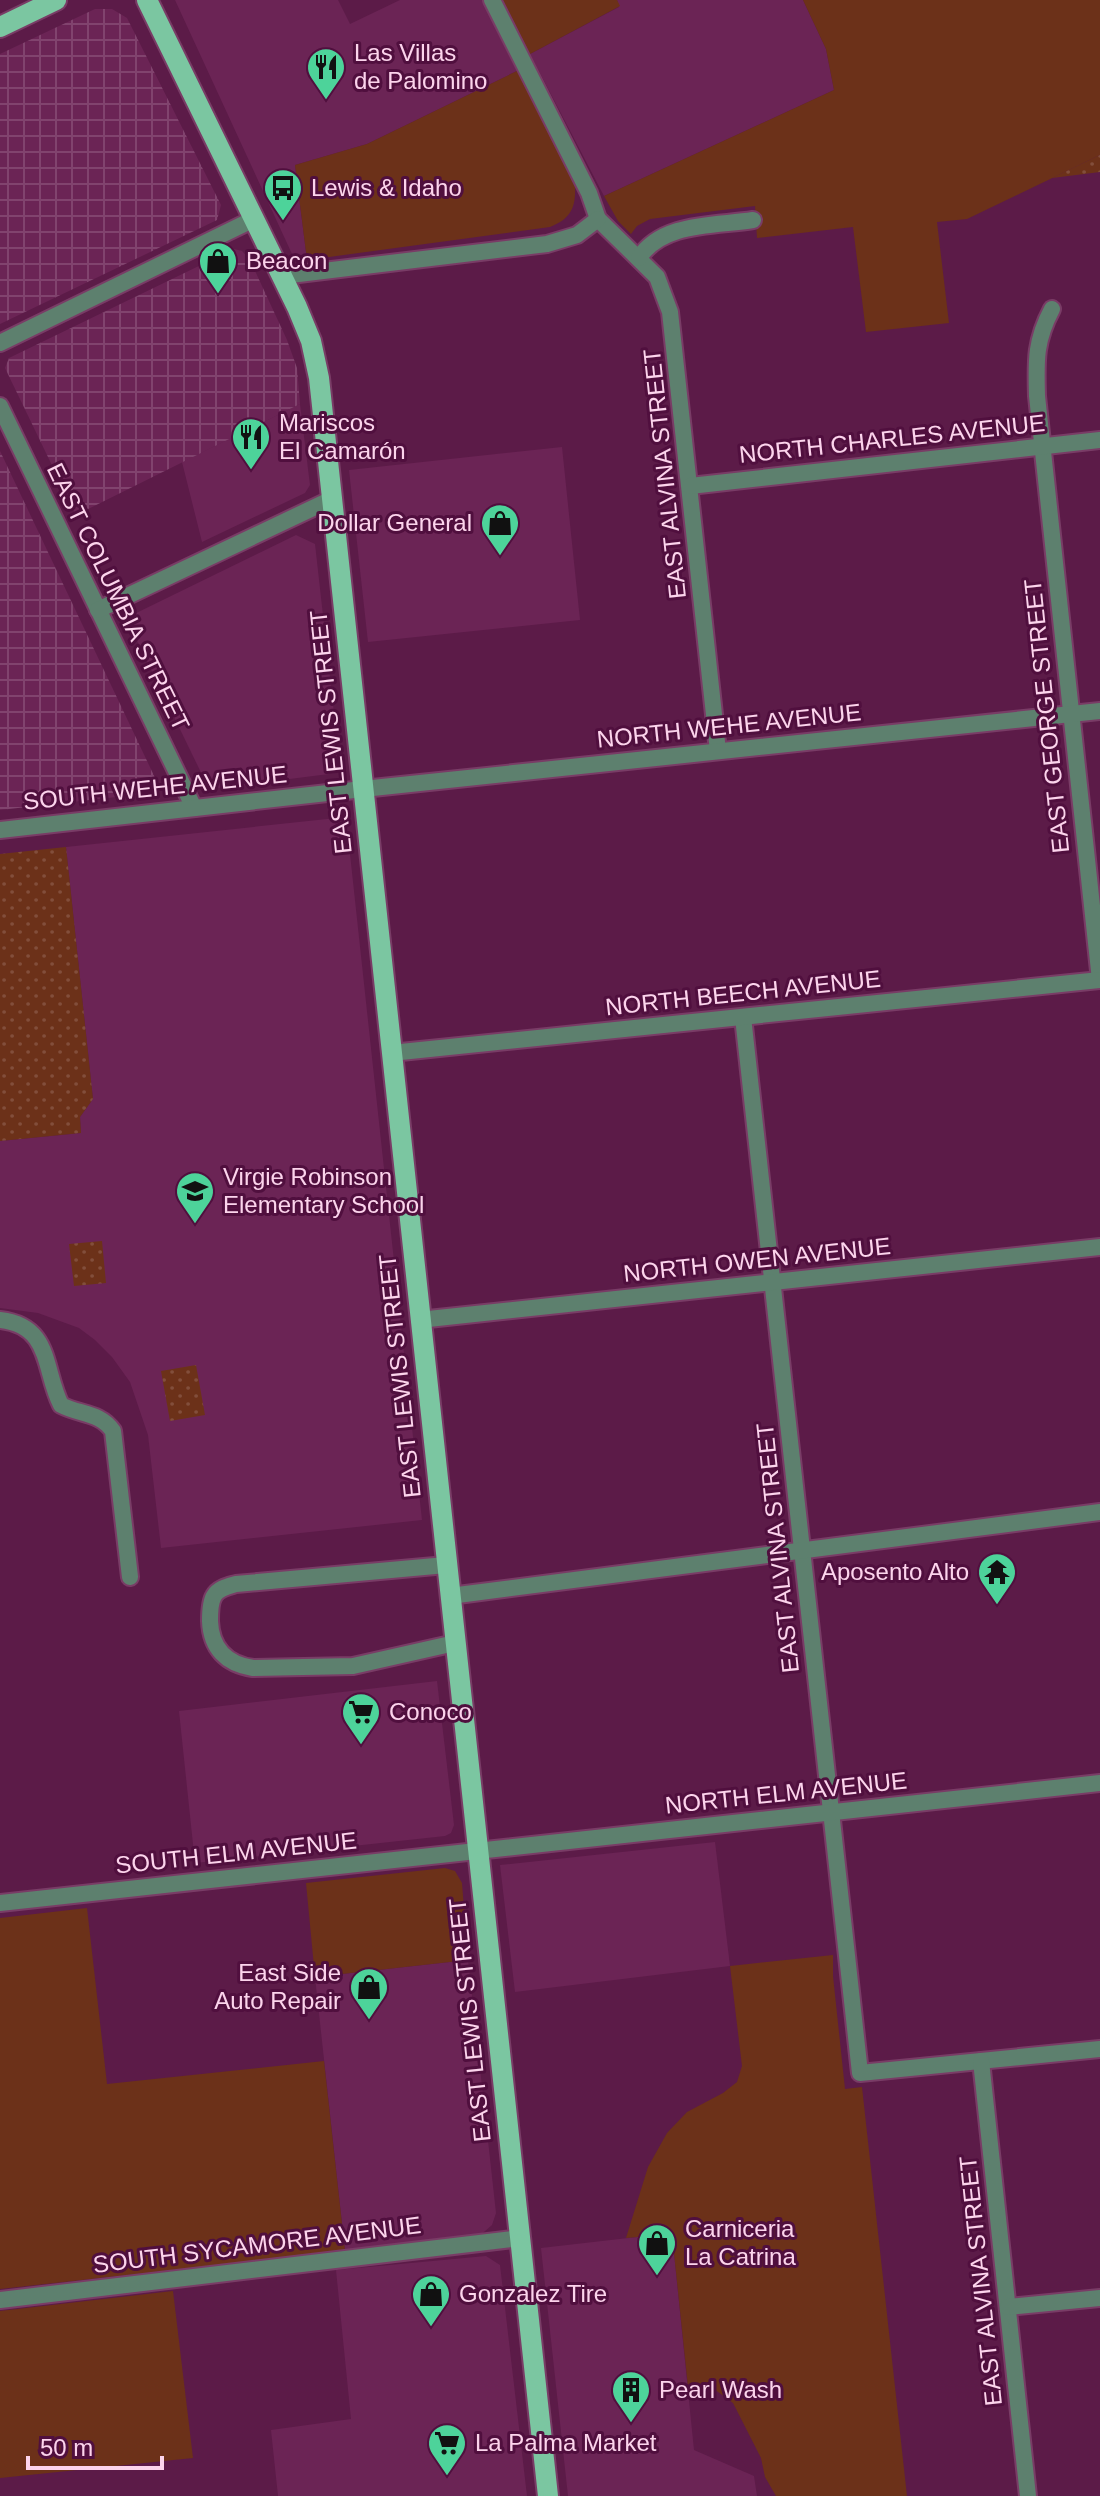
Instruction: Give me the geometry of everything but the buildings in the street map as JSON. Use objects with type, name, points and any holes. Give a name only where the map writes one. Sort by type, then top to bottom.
[{"type":"main road","points":[[0,27],[56,0]]},
{"type":"main road","name":"EAST LEWIS STREET","points":[[147,0],[282,276],[315,357],[548,2496]]},
{"type":"street","points":[[282,276],[547,244],[577,235],[598,219],[589,193],[492,0]]},
{"type":"street","points":[[0,343],[254,219]]},
{"type":"street","name":"EAST ALVINA STREET","points":[[598,219],[657,277],[670,312],[718,751]]},
{"type":"street","points":[[639,258],[648,245],[670,232],[753,220]]},
{"type":"street","name":"EAST GEORGE STREET","points":[[1052,309],[1040,331],[1036,361],[1041,446],[1100,980]]},
{"type":"street","name":"EAST COLUMBIA STREET","points":[[0,406],[194,808]]},
{"type":"street","name":"NORTH CHARLES AVENUE","points":[[690,486],[1100,440]]},
{"type":"street","points":[[98,610],[332,499]]},
{"type":"street","name":"NORTH WEHE AVENUE","points":[[363,789],[1100,711]]},
{"type":"street","name":"SOUTH WEHE AVENUE","points":[[0,830],[363,789]]},
{"type":"street","name":"NORTH BEECH AVENUE","points":[[391,1053],[1100,980]]},
{"type":"street","name":"EAST ALVINA STREET","points":[[743,1017],[860,2073],[981,2061],[1028,2496]]},
{"type":"street","name":"NORTH OWEN AVENUE","points":[[419,1320],[1100,1247]]},
{"type":"street","points":[[0,1320],[20,1323],[32,1332],[49,1365],[61,1405],[98,1416],[113,1431],[130,1577]]},
{"type":"street","points":[[450,1596],[1100,1512]]},
{"type":"street","points":[[446,1565],[236,1584],[222,1588],[214,1595],[210,1629],[213,1642],[226,1660],[253,1668],[353,1666],[455,1643]]},
{"type":"street","name":"NORTH ELM AVENUE","points":[[478,1851],[1100,1783]]},
{"type":"street","name":"SOUTH ELM AVENUE","points":[[0,1903],[478,1851]]},
{"type":"street","points":[[981,2061],[1100,2049]]},
{"type":"street","name":"SOUTH SYCAMORE AVENUE","points":[[0,2300],[521,2238]]},
{"type":"street","points":[[1008,2307],[1100,2298]]},
{"type":"shaded area","points":[[175,0],[338,0],[350,24],[400,0],[484,0],[519,70],[367,144],[295,165],[307,260],[300,260],[292,254]]},
{"type":"shaded area","points":[[503,0],[617,0],[620,6],[530,54]]},
{"type":"shaded area","points":[[617,0],[803,0],[826,49],[834,90],[604,196],[530,54],[619,7]]},
{"type":"shaded area","points":[[803,0],[1100,0],[1100,155],[967,219],[937,222],[949,323],[866,332],[853,227],[757,238],[755,206],[650,219],[637,226],[631,234],[618,221],[604,196],[834,90],[826,49]]},
{"type":"shaded area","points":[[95,9],[112,9],[127,18],[221,205],[217,220],[0,324],[0,54]]},
{"type":"shaded area","points":[[519,70],[575,187],[573,207],[567,216],[550,227],[307,260],[295,165],[367,144]]},
{"type":"shaded area","points":[[1100,155],[1100,172],[1052,178]]},
{"type":"shaded area","points":[[234,249],[242,251],[250,260],[287,340],[297,368],[300,404],[76,515],[5,368],[9,358]]},
{"type":"shaded area","points":[[300,404],[310,485],[305,493],[202,542],[182,462]]},
{"type":"shaded area","points":[[562,447],[580,620],[368,642],[349,470]]},
{"type":"shaded area","points":[[0,451],[157,782],[152,793],[0,810]]},
{"type":"shaded area","points":[[296,535],[315,544],[339,758],[329,774],[209,789],[126,618]]},
{"type":"shaded area","name":"Virgie Robinson Elementary School","points":[[346,817],[422,1520],[161,1548],[148,1435],[130,1382],[112,1357],[79,1328],[38,1313],[0,1308],[0,1141],[81,1133],[80,1117],[93,1099],[66,847]]},
{"type":"shaded area","points":[[66,847],[93,1099],[80,1117],[81,1133],[0,1141],[0,854]]},
{"type":"shaded area","points":[[102,1241],[106,1283],[74,1286],[69,1244]]},
{"type":"shaded area","points":[[196,1365],[205,1415],[170,1421],[161,1371]]},
{"type":"shaded area","points":[[437,1681],[454,1825],[451,1833],[195,1863],[179,1711]]},
{"type":"shaded area","points":[[715,1842],[730,1966],[515,1992],[500,1865]]},
{"type":"shaded area","points":[[445,1868],[455,1871],[462,1883],[468,1960],[315,1977],[306,1883]]},
{"type":"shaded area","points":[[87,1908],[107,2084],[324,2061],[345,2251],[0,2289],[0,1918]]},
{"type":"shaded area","points":[[833,1955],[845,2089],[862,2087],[907,2496],[776,2496],[733,2403],[714,2389],[688,2387],[672,2234],[626,2238],[648,2167],[667,2133],[687,2112],[737,2082],[742,2066],[730,1966]]},
{"type":"shaded area","points":[[468,1960],[496,2213],[492,2225],[477,2238],[345,2251],[315,1977]]},
{"type":"shaded area","points":[[672,2233],[694,2450],[754,2476],[757,2496],[568,2496],[541,2248]]},
{"type":"shaded area","points":[[486,2256],[500,2265],[527,2496],[278,2496],[271,2430],[351,2419],[336,2270]]},
{"type":"shaded area","points":[[173,2291],[193,2458],[0,2478],[0,2311]]},
{"type":"place","name":"Las Villas de Palomino","points":[[326,101]]},
{"type":"place","name":"Lewis & Idaho","points":[[283,222]]},
{"type":"place","name":"Beacon","points":[[218,295]]},
{"type":"place","name":"Mariscos El Camarón","points":[[251,471]]},
{"type":"place","name":"Dollar General","points":[[500,557]]},
{"type":"place","name":"Virgie Robinson Elementary School","points":[[195,1225]]},
{"type":"place","name":"Aposento Alto","points":[[997,1606]]},
{"type":"place","name":"Conoco","points":[[361,1746]]},
{"type":"place","name":"East Side Auto Repair","points":[[369,2021]]},
{"type":"place","name":"Carniceria La Catrina","points":[[657,2277]]},
{"type":"place","name":"Gonzalez Tire","points":[[431,2328]]},
{"type":"place","name":"Pearl Wash","points":[[631,2424]]},
{"type":"place","name":"La Palma Market","points":[[447,2477]]}]
